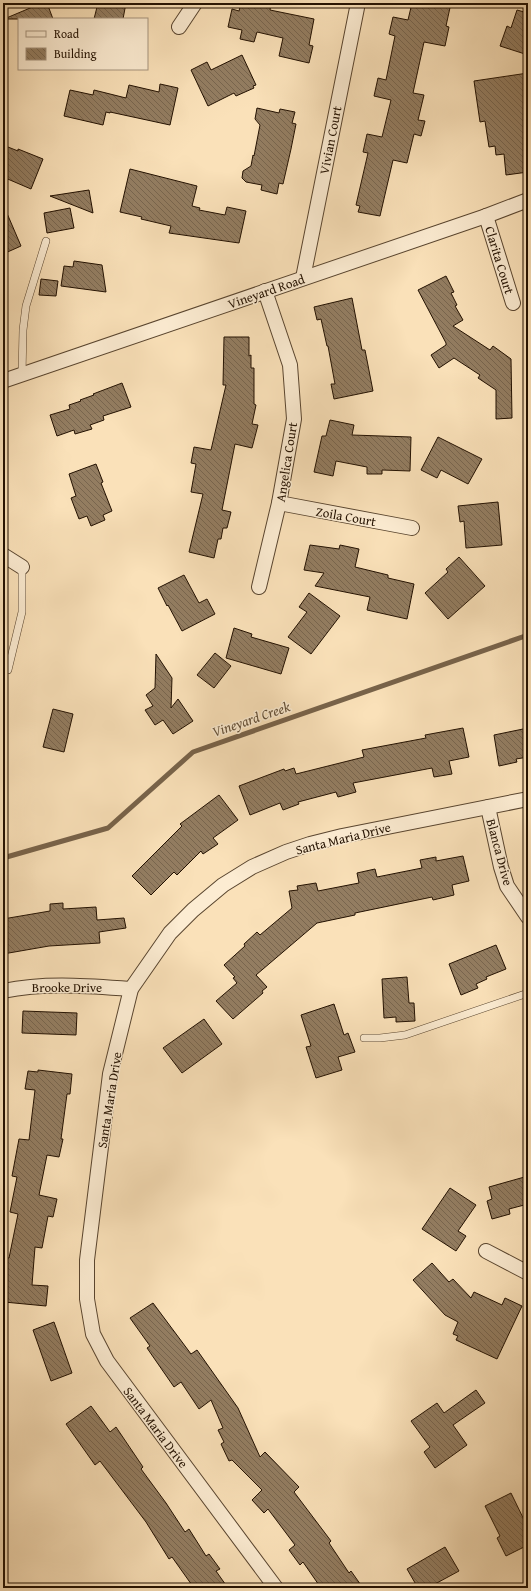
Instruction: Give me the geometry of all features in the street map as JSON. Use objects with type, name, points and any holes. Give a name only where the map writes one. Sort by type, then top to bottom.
[{"type":"street","points":[[179,27],[195,3]]},
{"type":"street","name":"Vivian Court","points":[[303,278],[357,8],[356,3]]},
{"type":"street","name":"Vineyard Road","points":[[3,380],[486,216],[528,200]]},
{"type":"street","name":"Clarita Court","points":[[486,216],[513,303]]},
{"type":"street","name":"Angelica Court","points":[[259,587],[279,503],[294,418],[290,365],[265,291]]},
{"type":"street","name":"Zoila Court","points":[[279,503],[412,528]]},
{"type":"street","points":[[3,555],[22,567]]},
{"type":"street","name":"Santa Maria Drive","points":[[276,1588],[107,1361],[93,1334],[87,1299],[87,1260],[110,1074],[131,989],[170,934],[193,910],[223,885],[252,867],[310,844],[528,799]]},
{"type":"street","name":"Blanca Drive","points":[[488,807],[507,886],[528,916]]},
{"type":"street","name":"Brooke Drive","points":[[3,991],[35,986],[61,985],[131,989]]},
{"type":"street","points":[[486,1251],[528,1273]]},
{"type":"lane","points":[[22,374],[23,330],[26,306],[46,241]]},
{"type":"lane","points":[[8,670],[22,612],[22,567]]},
{"type":"lane","points":[[364,1038],[405,1035],[528,993]]},
{"type":"building","points":[[42,3],[47,3],[53,18],[18,18],[4,19]]},
{"type":"building","points":[[98,3],[126,3],[123,18],[94,18]]},
{"type":"building","points":[[241,3],[271,3],[270,10],[314,19],[309,45],[313,46],[309,63],[279,56],[283,38],[257,32],[254,42],[240,39],[242,30],[228,27],[232,9],[239,11]]},
{"type":"building","points":[[412,3],[451,3],[446,26],[449,27],[445,46],[424,42],[413,93],[424,95],[418,120],[425,121],[421,136],[414,134],[407,163],[393,160],[380,216],[358,212],[360,206],[356,205],[368,153],[363,152],[367,134],[382,137],[391,100],[374,96],[378,78],[386,80],[395,36],[389,34],[393,17],[408,20]]},
{"type":"building","points":[[517,10],[528,13],[528,55],[500,46],[507,26],[511,28]]},
{"type":"building","points":[[242,55],[256,85],[253,86],[254,88],[236,96],[234,93],[208,106],[191,70],[207,62],[211,70]]},
{"type":"building","points":[[528,73],[528,150],[526,150],[528,172],[506,175],[504,154],[496,155],[495,146],[489,147],[485,121],[480,122],[474,81]]},
{"type":"building","points":[[160,84],[178,88],[170,125],[110,112],[106,112],[103,125],[64,116],[70,90],[93,95],[94,90],[126,98],[129,85],[159,92]]},
{"type":"building","points":[[257,108],[279,113],[280,109],[295,112],[292,123],[296,124],[291,149],[283,184],[279,183],[277,194],[261,190],[262,185],[246,182],[242,178],[243,171],[251,166],[253,155],[254,156],[260,125],[255,119]]},
{"type":"building","points":[[3,145],[43,159],[31,189],[3,177]]},
{"type":"building","points":[[130,169],[197,186],[192,206],[200,208],[199,210],[225,215],[227,207],[246,211],[239,243],[169,233],[171,226],[120,212]]},
{"type":"building","points":[[89,190],[93,213],[50,196]]},
{"type":"building","points":[[3,204],[21,246],[3,254]]},
{"type":"building","points":[[70,208],[74,228],[47,233],[44,213]]},
{"type":"building","points":[[74,261],[102,265],[106,292],[61,286],[64,266],[73,267]]},
{"type":"building","points":[[446,276],[454,292],[451,293],[457,305],[455,306],[463,320],[453,326],[490,350],[493,346],[511,359],[512,418],[496,419],[496,390],[478,378],[480,375],[454,358],[439,368],[431,355],[446,345],[446,343],[418,290]]},
{"type":"building","points":[[41,279],[58,281],[56,296],[39,295]]},
{"type":"building","points":[[352,298],[362,350],[365,350],[373,391],[334,399],[331,384],[335,384],[328,346],[321,319],[317,320],[314,307]]},
{"type":"building","points":[[224,337],[249,337],[249,356],[251,355],[251,368],[254,368],[254,404],[256,405],[252,424],[258,425],[252,448],[235,444],[222,510],[231,512],[227,528],[223,528],[221,539],[218,539],[214,558],[189,552],[203,494],[191,492],[196,464],[191,463],[194,447],[211,450],[226,385],[223,385]]},
{"type":"building","points":[[122,383],[131,407],[103,416],[104,420],[90,425],[92,429],[75,434],[74,430],[57,436],[50,415],[70,409],[69,405]]},
{"type":"building","points":[[330,420],[354,425],[352,435],[411,437],[410,471],[382,470],[382,474],[367,474],[367,467],[336,461],[333,476],[314,472],[322,436],[326,436]]},
{"type":"building","points":[[438,437],[482,459],[468,484],[441,470],[437,478],[421,470]]},
{"type":"building","points":[[96,464],[103,482],[101,483],[112,511],[103,515],[105,520],[91,526],[87,516],[79,519],[71,498],[76,496],[69,474]]},
{"type":"building","points":[[498,502],[502,545],[466,548],[464,521],[460,522],[458,506]]},
{"type":"building","points":[[310,545],[339,549],[340,545],[359,549],[355,567],[388,575],[388,578],[414,584],[407,619],[367,610],[370,597],[315,586],[324,573],[304,570]]},
{"type":"building","points":[[459,557],[485,586],[448,619],[425,593],[448,572],[446,569]]},
{"type":"building","points":[[184,575],[199,603],[207,599],[215,614],[182,631],[158,588]]},
{"type":"building","points":[[309,593],[340,616],[311,654],[288,637],[307,612],[299,607]]},
{"type":"building","points":[[234,628],[252,634],[251,637],[289,648],[281,674],[226,658]]},
{"type":"building","points":[[215,653],[231,666],[214,688],[197,675]]},
{"type":"building","points":[[156,654],[172,678],[171,708],[178,699],[193,721],[173,734],[163,720],[155,725],[145,710],[153,706],[146,695],[155,688]]},
{"type":"building","points":[[53,709],[73,714],[64,752],[43,747]]},
{"type":"building","points":[[463,728],[469,757],[449,761],[452,774],[434,777],[432,768],[353,783],[356,792],[338,797],[336,792],[298,802],[299,804],[283,810],[280,803],[250,815],[239,786],[284,769],[285,771],[294,768],[296,774],[364,757],[362,750],[426,738],[425,735]]},
{"type":"building","points":[[528,728],[528,757],[516,759],[517,762],[499,766],[494,735]]},
{"type":"building","points":[[219,795],[238,820],[213,838],[218,844],[203,854],[201,851],[177,875],[174,872],[151,895],[132,876],[182,826],[180,824]]},
{"type":"building","points":[[463,856],[469,881],[452,885],[454,895],[433,900],[432,897],[355,913],[355,915],[317,923],[256,975],[267,987],[262,991],[263,993],[233,1019],[216,1001],[237,983],[233,978],[235,977],[224,965],[245,946],[244,944],[257,932],[260,935],[292,908],[289,891],[298,890],[297,886],[316,883],[318,891],[359,883],[357,873],[375,869],[377,877],[422,868],[420,860],[436,857],[436,861]]},
{"type":"building","points":[[63,903],[63,909],[96,907],[97,920],[124,918],[126,928],[99,932],[100,943],[49,946],[3,954],[3,919],[50,911],[50,904]]},
{"type":"building","points":[[496,945],[506,969],[486,977],[487,979],[476,984],[478,988],[461,995],[449,964]]},
{"type":"building","points":[[407,977],[409,1003],[414,1003],[415,1021],[396,1022],[396,1017],[384,1018],[382,979]]},
{"type":"building","points":[[334,1004],[344,1035],[348,1033],[355,1052],[338,1057],[342,1070],[316,1078],[306,1047],[311,1046],[301,1015]]},
{"type":"building","points":[[23,1011],[77,1013],[76,1035],[22,1033]]},
{"type":"building","points":[[204,1019],[222,1044],[182,1073],[163,1048]]},
{"type":"building","points":[[38,1070],[72,1074],[70,1094],[67,1094],[61,1139],[63,1139],[59,1157],[47,1155],[39,1195],[57,1199],[53,1217],[48,1216],[42,1248],[35,1247],[32,1285],[48,1286],[46,1306],[4,1302],[6,1275],[3,1275],[3,1258],[9,1258],[18,1214],[10,1212],[17,1177],[12,1176],[19,1139],[29,1140],[35,1090],[25,1089],[28,1071],[38,1072]]},
{"type":"building","points":[[528,1176],[528,1204],[509,1209],[510,1214],[492,1219],[487,1201],[492,1199],[489,1187]]},
{"type":"building","points":[[450,1188],[476,1205],[458,1231],[466,1236],[456,1251],[422,1229]]},
{"type":"building","points":[[432,1263],[449,1282],[453,1279],[471,1298],[474,1292],[502,1305],[505,1298],[522,1306],[497,1359],[456,1340],[458,1336],[453,1334],[458,1322],[445,1315],[413,1280]]},
{"type":"building","points":[[153,1303],[191,1354],[197,1350],[238,1408],[260,1457],[265,1452],[299,1487],[294,1492],[331,1541],[329,1543],[349,1573],[351,1571],[363,1588],[321,1588],[303,1562],[300,1565],[289,1550],[295,1545],[268,1509],[264,1513],[252,1500],[262,1490],[232,1460],[229,1461],[221,1444],[224,1442],[218,1430],[223,1428],[211,1400],[199,1409],[181,1382],[174,1387],[147,1348],[150,1346],[130,1318]]},
{"type":"building","points":[[54,1322],[72,1373],[51,1381],[33,1330]]},
{"type":"building","points":[[476,1390],[485,1403],[453,1425],[467,1445],[435,1468],[424,1452],[430,1447],[411,1421],[437,1403],[444,1413]]},
{"type":"building","points":[[91,1406],[110,1432],[116,1427],[143,1467],[141,1469],[185,1532],[189,1529],[206,1556],[209,1554],[220,1569],[216,1571],[228,1588],[194,1588],[172,1557],[169,1559],[146,1522],[100,1461],[95,1465],[66,1424]]},
{"type":"building","points":[[511,1493],[528,1528],[528,1545],[506,1556],[497,1538],[500,1536],[485,1506]]},
{"type":"building","points":[[445,1547],[459,1571],[435,1584],[438,1588],[418,1588],[407,1569]]},
{"type":"waterway","name":"Vineyard Creek","points":[[3,858],[108,828],[193,752],[528,635]]}]
